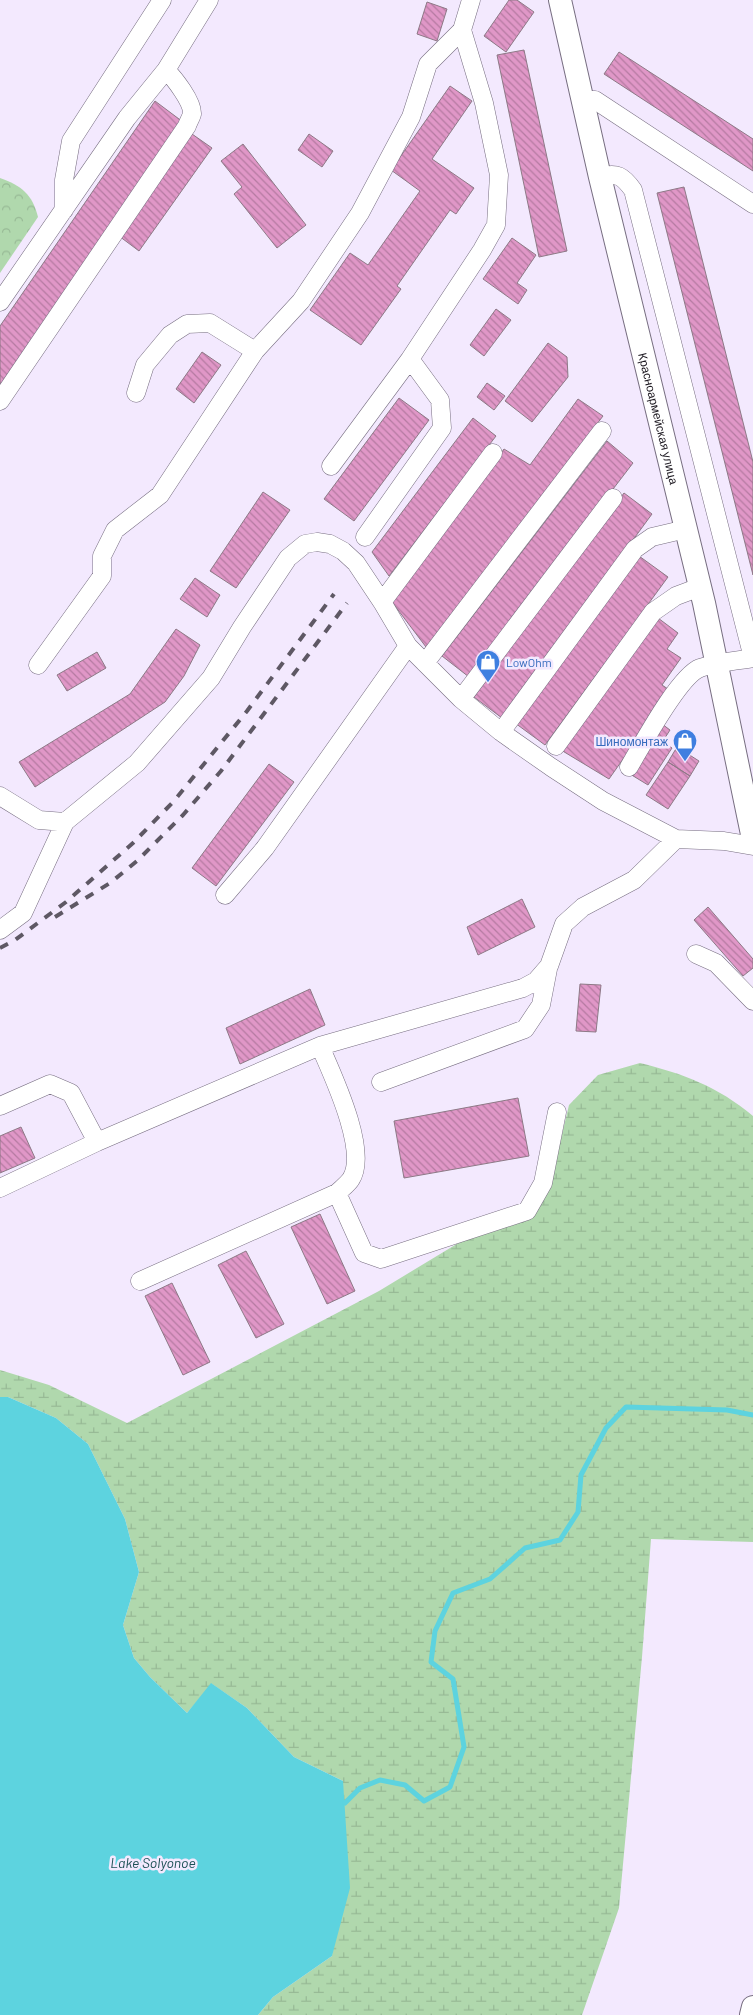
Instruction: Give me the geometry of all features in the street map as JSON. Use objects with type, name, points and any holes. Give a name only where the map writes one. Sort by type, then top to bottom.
[{"type":"main road","name":"Красноармейская улица","points":[[560,0],[600,176],[700,587],[753,839]]},
{"type":"main road","points":[[751,2015],[753,2007]]},
{"type":"street","points":[[64,210],[64,180],[71,141],[162,0]]},
{"type":"street","points":[[0,302],[127,118],[166,70],[209,0]]},
{"type":"street","points":[[38,665],[102,576],[102,556],[115,530],[160,495],[255,350],[301,301],[360,213],[411,117],[428,64],[462,30],[471,0]]},
{"type":"street","points":[[331,466],[410,359],[482,250],[496,225],[499,175],[484,103],[462,30]]},
{"type":"street","points":[[0,401],[187,126],[192,114],[188,103],[176,80],[166,70]]},
{"type":"street","points":[[583,100],[595,100],[753,204]]},
{"type":"street","points":[[600,176],[611,174],[625,179],[633,190],[753,658],[700,668],[688,675],[629,767]]},
{"type":"street","points":[[136,393],[145,365],[170,335],[187,324],[210,323],[255,350]]},
{"type":"street","points":[[365,538],[442,428],[440,400],[410,359]]},
{"type":"street","points":[[425,663],[602,431]]},
{"type":"street","points":[[382,602],[493,453]]},
{"type":"street","points":[[461,699],[613,498]]},
{"type":"street","points":[[500,732],[635,549],[652,537],[686,529]]},
{"type":"street","points":[[0,930],[23,913],[64,822],[137,763],[211,678],[288,558],[305,544],[317,542],[330,544],[343,551],[356,563],[408,646],[461,699],[500,732],[602,801],[676,839],[724,841],[753,846]]},
{"type":"street","points":[[556,746],[653,612],[676,596],[700,587]]},
{"type":"street","points":[[225,895],[265,848],[408,646]]},
{"type":"street","points":[[0,796],[39,820],[64,822]]},
{"type":"street","points":[[381,1082],[526,1030],[541,1005],[548,966],[564,924],[584,907],[634,880],[676,839]]},
{"type":"street","points":[[696,954],[716,963],[753,1001]]},
{"type":"street","points":[[0,1188],[97,1142],[320,1046],[523,988],[536,981],[548,966]]},
{"type":"street","points":[[140,1281],[337,1192],[352,1179],[356,1156],[344,1100],[320,1046]]},
{"type":"street","points":[[0,1106],[50,1084],[71,1093],[97,1142]]},
{"type":"street","points":[[337,1192],[364,1254],[381,1259],[527,1211],[543,1183],[558,1112]]},
{"type":"green space","points":[[0,178],[14,184],[25,192],[33,202],[38,217],[0,273]]},
{"type":"green space","points":[[640,1063],[700,1082],[753,1116],[753,1542],[651,1539],[619,1908],[582,2015],[258,2015],[273,1997],[332,1956],[343,1781],[294,1757],[247,1708],[212,1684],[187,1713],[150,1677],[134,1658],[123,1625],[139,1572],[125,1519],[88,1444],[56,1418],[8,1397],[0,1397],[0,1370],[49,1385],[127,1423],[379,1291],[549,1188],[569,1105],[598,1075]]},
{"type":"water","name":"Lake Solyonoe","points":[[0,1397],[8,1397],[56,1418],[88,1444],[125,1519],[139,1572],[123,1625],[134,1658],[150,1677],[187,1713],[211,1683],[247,1708],[294,1757],[343,1781],[350,1888],[332,1956],[273,1997],[258,2015],[0,2015]]},
{"type":"building","points":[[509,0],[517,0],[534,12],[506,52],[484,36]]},
{"type":"building","points":[[427,2],[447,9],[437,41],[417,34]]},
{"type":"building","points":[[524,50],[567,251],[539,257],[497,55]]},
{"type":"building","points":[[619,52],[753,139],[753,171],[604,74]]},
{"type":"building","points":[[450,86],[472,101],[432,159],[474,188],[456,214],[450,210],[397,286],[401,289],[361,345],[310,310],[350,253],[368,265],[420,191],[391,170]]},
{"type":"building","points":[[155,101],[183,122],[0,387],[0,326]]},
{"type":"building","points":[[192,134],[212,148],[139,251],[119,236]]},
{"type":"building","points":[[309,134],[333,151],[322,167],[298,150]]},
{"type":"building","points":[[243,144],[306,225],[277,248],[234,194],[242,187],[221,161]]},
{"type":"building","points":[[684,187],[753,462],[753,575],[657,193]]},
{"type":"building","points":[[512,238],[536,255],[517,283],[527,290],[518,304],[483,279]]},
{"type":"building","points":[[496,309],[511,320],[484,356],[470,345]]},
{"type":"building","points":[[548,343],[567,357],[568,377],[532,422],[505,401]]},
{"type":"building","points":[[202,352],[221,365],[194,403],[176,389]]},
{"type":"building","points":[[487,383],[505,396],[494,410],[477,397]]},
{"type":"building","points":[[399,398],[429,420],[354,521],[324,499]]},
{"type":"building","points":[[578,399],[603,416],[426,647],[392,602],[504,449],[530,465]]},
{"type":"building","points":[[473,418],[496,436],[389,576],[372,552]]},
{"type":"building","points":[[607,441],[633,463],[469,677],[442,656]]},
{"type":"building","points":[[263,492],[290,510],[236,588],[210,571]]},
{"type":"building","points":[[624,493],[652,514],[502,718],[474,697]]},
{"type":"building","points":[[639,556],[668,577],[545,745],[515,723]]},
{"type":"building","points":[[195,578],[220,595],[207,617],[180,599]]},
{"type":"building","points":[[658,618],[678,633],[667,649],[681,658],[662,685],[671,691],[609,779],[561,750]]},
{"type":"building","points":[[176,629],[200,645],[184,676],[165,702],[35,787],[19,762],[130,694]]},
{"type":"building","points":[[97,652],[106,668],[67,691],[57,675]]},
{"type":"building","points":[[662,724],[670,730],[663,741],[672,748],[648,785],[630,774]]},
{"type":"building","points":[[677,747],[699,761],[690,776],[668,762]]},
{"type":"building","points":[[668,762],[690,776],[668,809],[646,795]]},
{"type":"building","points":[[269,764],[294,782],[216,886],[192,868]]},
{"type":"building","points":[[522,899],[535,927],[478,955],[467,927]]},
{"type":"building","points":[[708,907],[753,959],[753,968],[743,976],[694,920]]},
{"type":"building","points":[[580,984],[601,985],[596,1032],[576,1031]]},
{"type":"building","points":[[310,989],[325,1025],[240,1064],[226,1028]]},
{"type":"building","points":[[518,1098],[529,1156],[404,1178],[394,1121]]},
{"type":"building","points":[[21,1127],[35,1158],[0,1173],[0,1136]]},
{"type":"building","points":[[320,1214],[355,1291],[327,1304],[291,1227]]},
{"type":"building","points":[[246,1251],[284,1324],[256,1338],[218,1265]]},
{"type":"building","points":[[172,1283],[210,1362],[183,1375],[145,1296]]},
{"type":"waterway","points":[[345,1803],[360,1788],[380,1780],[405,1785],[424,1801],[450,1787],[464,1747],[453,1679],[431,1662],[435,1631],[453,1593],[490,1579],[525,1548],[560,1540],[578,1512],[581,1475],[606,1428],[626,1407],[727,1410],[753,1415]]},
{"type":"railway","points":[[0,948],[15,940],[66,902],[133,843],[174,801],[247,711],[334,594]]},
{"type":"railway","points":[[55,917],[110,883],[137,861],[183,815],[221,771],[347,603]]},
{"type":"place","name":"LowOhm","points":[[488,683]]},
{"type":"place","name":"Шиномонтаж","points":[[685,762]]}]
